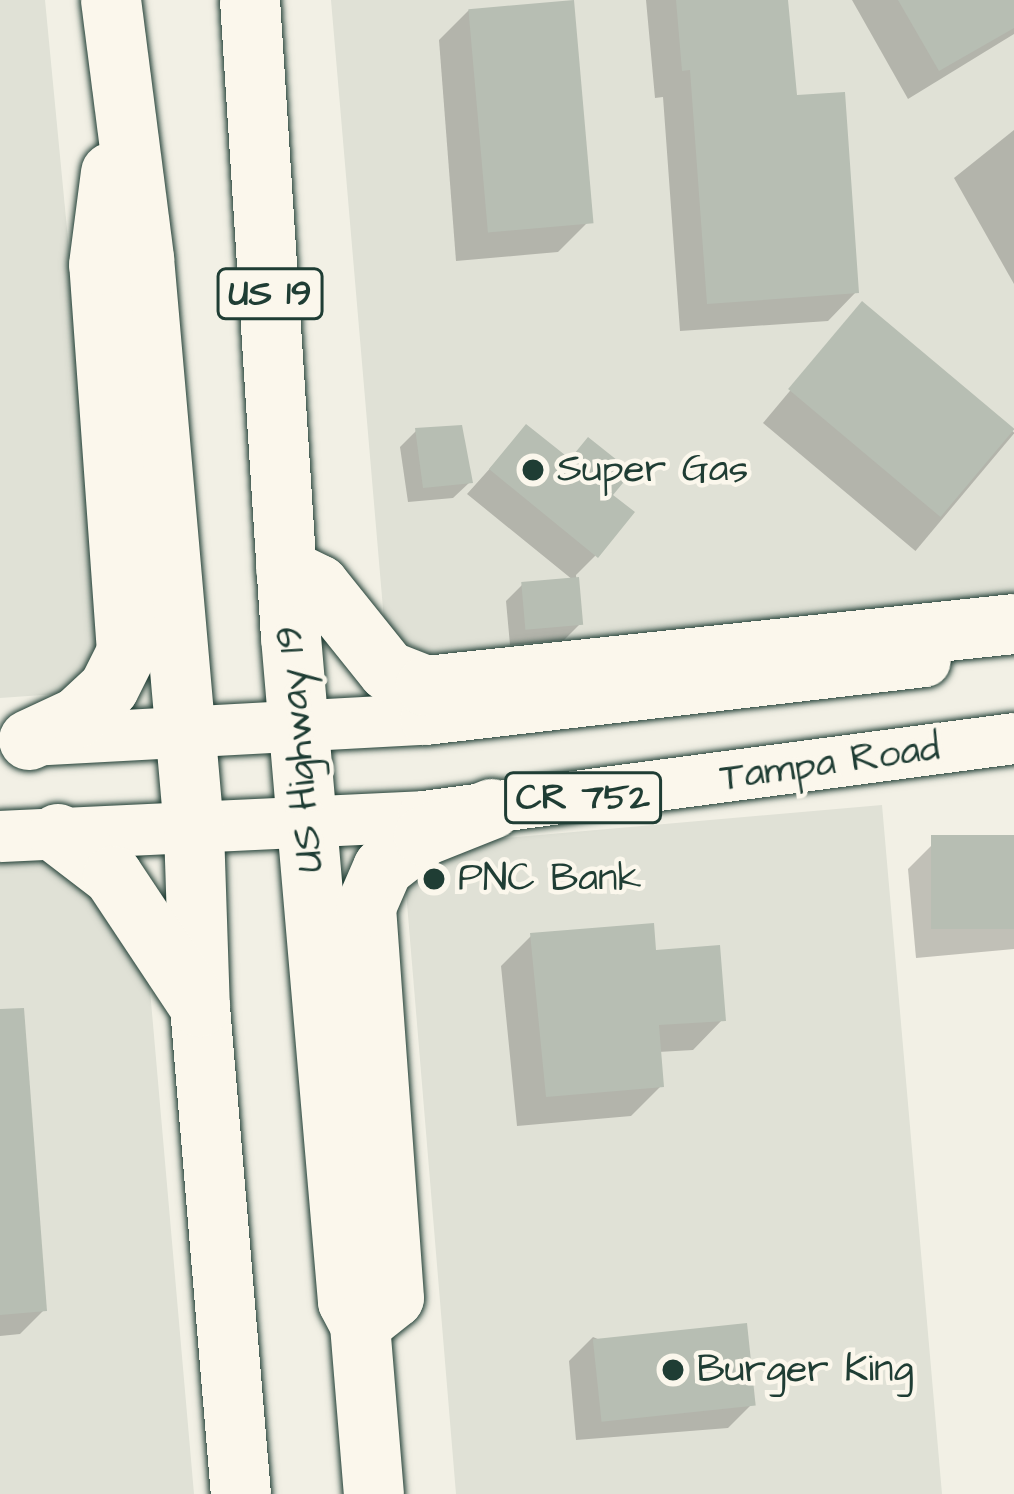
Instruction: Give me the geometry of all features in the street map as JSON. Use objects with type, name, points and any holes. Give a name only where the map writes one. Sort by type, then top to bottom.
[{"type":"highway","points":[[111,0],[120,107],[144,258],[186,734],[200,1006],[241,1494]]},
{"type":"highway","name":"US Highway 19","points":[[250,0],[299,730],[348,1302],[360,1325],[374,1494]]},
{"type":"highway","points":[[15,741],[78,716],[109,688],[128,652],[99,265],[120,107]]},
{"type":"highway","points":[[286,569],[319,586],[388,671],[426,686],[1014,624]]},
{"type":"highway","points":[[360,1325],[394,1298],[366,907],[383,868],[424,836],[492,809]]},
{"type":"highway","points":[[29,835],[113,876],[200,1006]]},
{"type":"main road","name":"CR 752","points":[[15,741],[299,730],[1014,647]]},
{"type":"main road","name":"Tampa Road","points":[[29,835],[308,824],[492,809],[1014,738]]},
{"type":"shaded area","points":[[0,0],[45,0],[107,645],[71,693],[0,698]]},
{"type":"shaded area","points":[[331,0],[1014,0],[1014,596],[444,662],[385,632]]},
{"type":"shaded area","points":[[882,805],[942,1494],[456,1494],[405,879],[472,841]]},
{"type":"shaded area","points":[[52,857],[98,893],[148,967],[194,1494],[0,1494],[0,859]]},
{"type":"building","points":[[574,0],[594,223],[488,232],[468,9]]},
{"type":"building","points":[[676,0],[788,0],[797,95],[845,92],[859,293],[707,304],[690,70],[682,71]]},
{"type":"building","points":[[898,0],[1014,0],[1014,28],[939,71]]},
{"type":"building","points":[[862,301],[1014,429],[941,517],[788,389]]},
{"type":"building","points":[[526,424],[570,459],[588,437],[632,472],[613,495],[635,512],[598,558],[489,469]]},
{"type":"building","name":"Super Gas","points":[[462,425],[473,483],[423,488],[415,428]]},
{"type":"building","name":"Super Gas","points":[[579,577],[583,625],[525,630],[521,582]]},
{"type":"building","points":[[931,835],[1014,835],[1014,929],[931,929]]},
{"type":"building","points":[[654,923],[656,950],[720,945],[726,1021],[659,1025],[664,1087],[546,1097],[530,933]]},
{"type":"building","points":[[24,1008],[47,1311],[0,1315],[0,1009]]},
{"type":"building","name":"Burger King","points":[[747,1323],[756,1406],[602,1422],[593,1339]]},
{"type":"place","name":"Super Gas","points":[[533,470]]},
{"type":"place","name":"PNC Bank","points":[[434,879]]},
{"type":"place","name":"Burger King","points":[[673,1370]]}]
